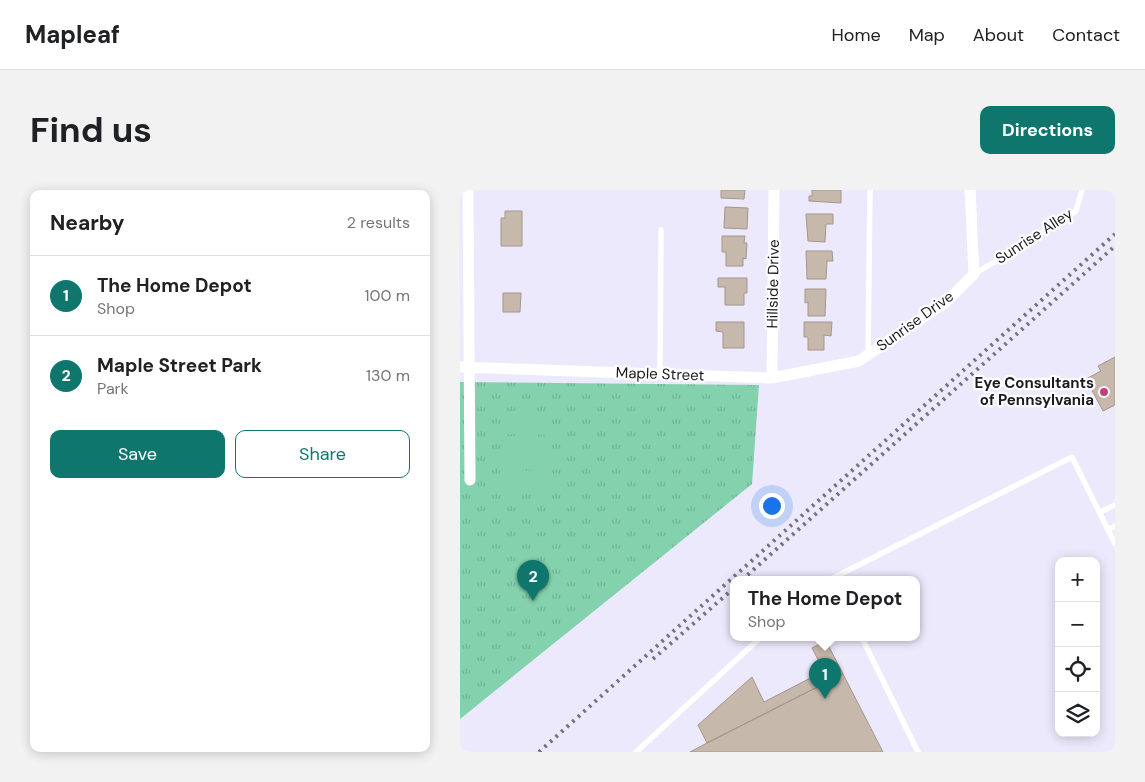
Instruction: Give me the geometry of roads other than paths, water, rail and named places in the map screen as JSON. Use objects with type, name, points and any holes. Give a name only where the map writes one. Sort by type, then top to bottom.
[{"type":"street","points":[[468,190],[465,367],[470,480]]},
{"type":"street","name":"Hillside Drive","points":[[772,378],[774,190]]},
{"type":"street","points":[[970,190],[974,274]]},
{"type":"street","name":"Sunrise Drive","points":[[863,358],[946,302],[974,274]]},
{"type":"street","name":"Maple Street","points":[[465,367],[772,378],[863,358]]},
{"type":"lane","points":[[863,358],[870,190]]},
{"type":"lane","name":"Sunrise Alley","points":[[974,274],[1076,211],[1082,190]]},
{"type":"lane","points":[[660,230],[660,374]]},
{"type":"lane","points":[[838,576],[1072,457],[1115,544]]},
{"type":"lane","points":[[1100,512],[1115,505]]},
{"type":"lane","points":[[1108,530],[1115,526]]},
{"type":"lane","points":[[636,752],[757,641]]},
{"type":"lane","points":[[863,641],[918,752]]},
{"type":"railway","points":[[735,576],[1115,234]]},
{"type":"railway","points":[[746,576],[1115,246]]},
{"type":"railway","points":[[539,752],[730,580]]},
{"type":"railway","points":[[653,659],[730,592]]},
{"type":"place","name":"Eye Consultants of Pennsylvania","points":[[1104,392]]},
{"type":"place","name":"Maple Street Park","points":[[533,601]]},
{"type":"place","name":"The Home Depot","points":[[825,699]]}]
